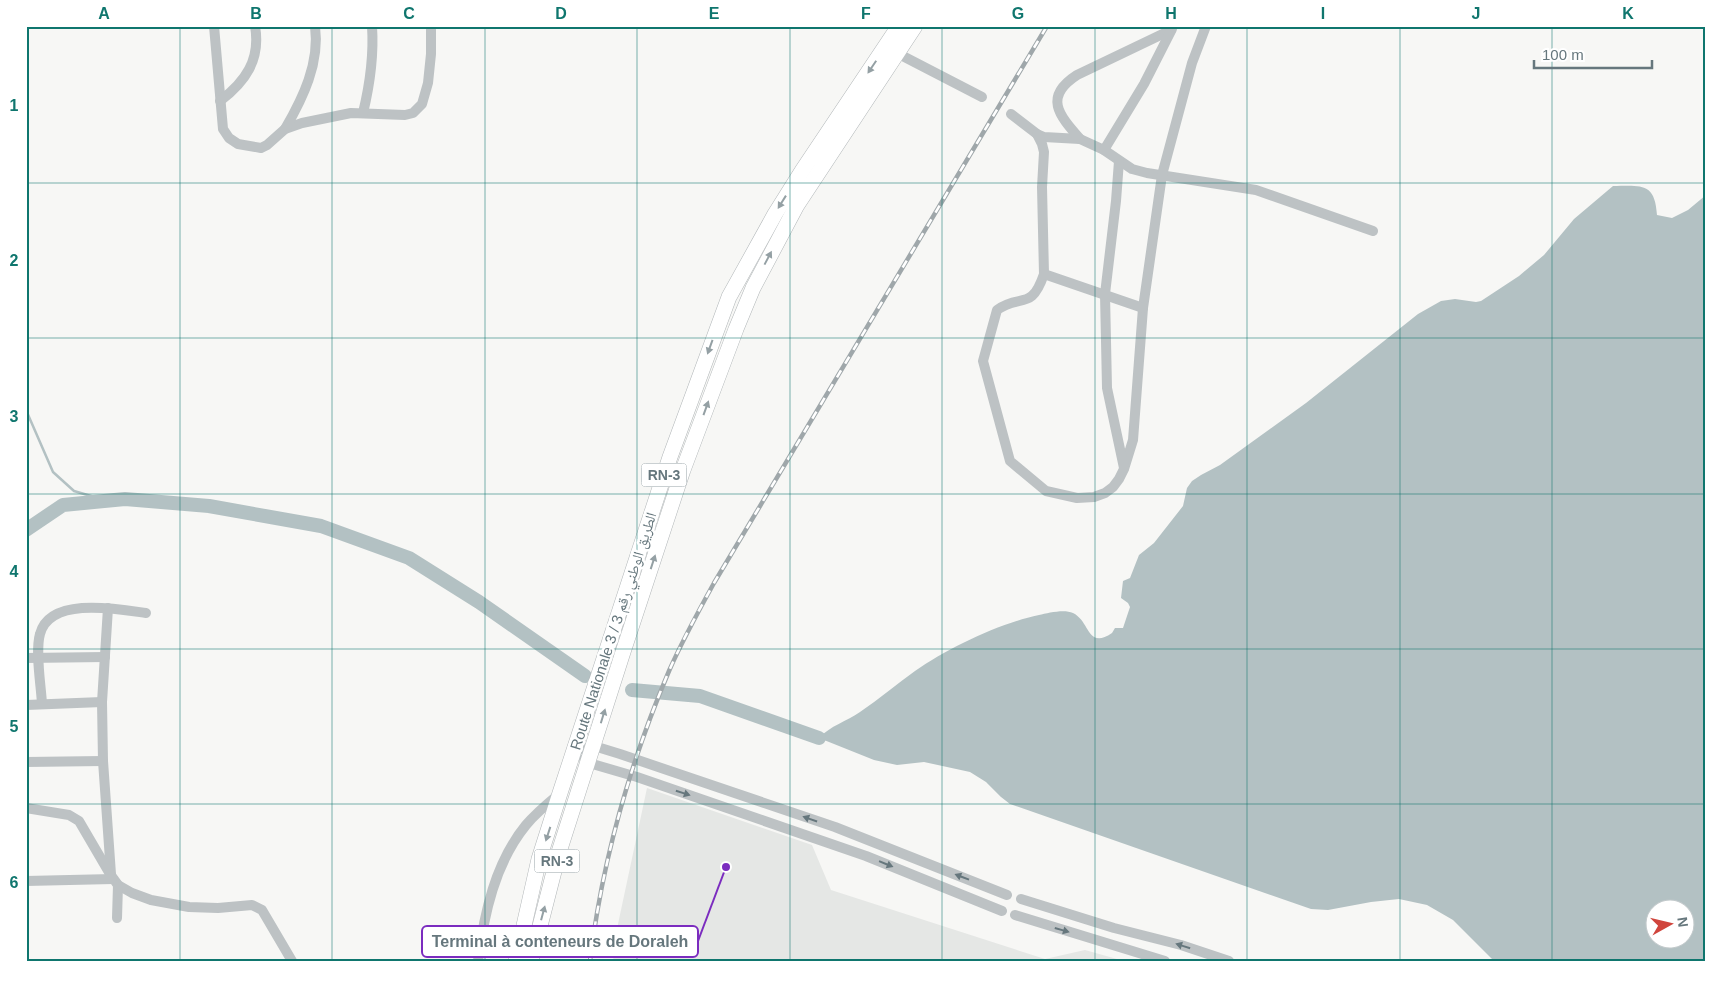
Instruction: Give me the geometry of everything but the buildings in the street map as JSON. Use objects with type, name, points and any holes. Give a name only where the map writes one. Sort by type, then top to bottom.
[{"type":"highway","name":"Route Nationale 3 / الطريق الوطني رقم 3","points":[[531,961],[559,852],[683,470],[753,288],[797,204],[892,50],[899,26]]},
{"type":"highway","name":"Route Nationale 3 / الطريق الوطني رقم 3","points":[[516,961],[522,928],[540,859],[560,793],[670,457],[729,297],[796,180],[892,50],[915,26]]},
{"type":"street","points":[[214,26],[223,129],[229,138],[238,144],[257,148],[264,147],[285,129],[296,124],[363,113],[405,115],[413,113],[424,100],[429,76],[431,26]]},
{"type":"street","points":[[220,101],[237,88],[249,70],[255,50],[255,26]]},
{"type":"street","points":[[285,129],[304,96],[310,76],[314,56],[315,26]]},
{"type":"street","points":[[363,113],[371,79],[372,26]]},
{"type":"street","points":[[1037,134],[1044,152],[1042,187],[1044,274],[1040,287],[1033,296],[997,310],[983,361],[1010,461],[1046,491],[1077,498],[1094,497],[1113,487],[1119,479],[1124,469],[1132,440],[1143,308],[1162,176],[1192,63],[1206,26]]},
{"type":"street","points":[[1080,139],[1064,120],[1058,108],[1058,96],[1065,83],[1077,75],[1173,28]]},
{"type":"street","points":[[1104,150],[1144,84],[1173,28]]},
{"type":"street","points":[[892,50],[982,97]]},
{"type":"street","points":[[1012,114],[1037,134],[1044,137],[1080,139],[1104,150],[1132,169],[1162,176],[1256,190],[1374,231]]},
{"type":"street","points":[[1119,161],[1105,294],[1107,388],[1124,469]]},
{"type":"street","points":[[1044,274],[1143,308]]},
{"type":"street","points":[[42,704],[39,657],[40,635],[44,624],[51,617],[65,611],[83,608],[108,608],[146,613]]},
{"type":"street","points":[[108,608],[102,702],[103,761],[117,918]]},
{"type":"street","points":[[26,658],[105,657]]},
{"type":"street","points":[[26,705],[102,702]]},
{"type":"street","points":[[574,751],[594,746],[706,783],[835,827],[1007,895]]},
{"type":"street","points":[[574,751],[589,763],[701,799],[866,856],[1002,911]]},
{"type":"street","points":[[26,762],[103,761]]},
{"type":"street","points":[[701,799],[706,783]]},
{"type":"street","points":[[478,961],[493,886],[504,862],[525,826],[560,793]]},
{"type":"street","points":[[26,808],[69,815],[79,821],[114,880]]},
{"type":"street","points":[[773,824],[779,808]]},
{"type":"street","points":[[866,856],[872,842]]},
{"type":"street","points":[[26,881],[114,880],[151,900],[189,907],[218,908],[252,905],[262,910],[292,961]]},
{"type":"street","points":[[1020,899],[1114,928],[1181,945],[1229,961]]},
{"type":"street","points":[[1015,915],[1165,961]]},
{"type":"shaded area","points":[[1613,186],[1639,186],[1645,188],[1650,191],[1653,197],[1657,215],[1672,218],[1688,210],[1706,195],[1706,961],[1494,961],[1453,920],[1427,905],[1399,899],[1328,910],[1311,909],[1010,804],[986,782],[970,772],[924,762],[897,765],[874,760],[819,738],[828,730],[860,712],[928,662],[958,645],[991,630],[1043,614],[1065,611],[1079,617],[1093,636],[1098,638],[1112,633],[1115,628],[1123,628],[1130,607],[1121,598],[1123,581],[1130,578],[1139,555],[1154,543],[1183,506],[1187,488],[1192,481],[1220,465],[1306,403],[1418,314],[1441,301],[1455,299],[1481,301],[1519,276],[1544,255],[1574,219]]},
{"type":"shaded area","points":[[647,788],[812,845],[831,890],[1045,959],[1085,950],[1124,961],[613,961],[618,924]]},
{"type":"waterway","points":[[26,410],[53,472],[74,491],[108,501]]},
{"type":"waterway","points":[[26,530],[63,505],[125,499],[209,506],[321,526],[409,558],[479,602],[585,676]]},
{"type":"waterway","points":[[632,690],[700,696],[819,738]]},
{"type":"railway","points":[[590,961],[602,887],[619,813],[642,741],[679,649],[714,583],[1047,26]]},
{"type":"place","name":"Terminal à conteneurs de Doraleh","points":[[726,867]]}]
